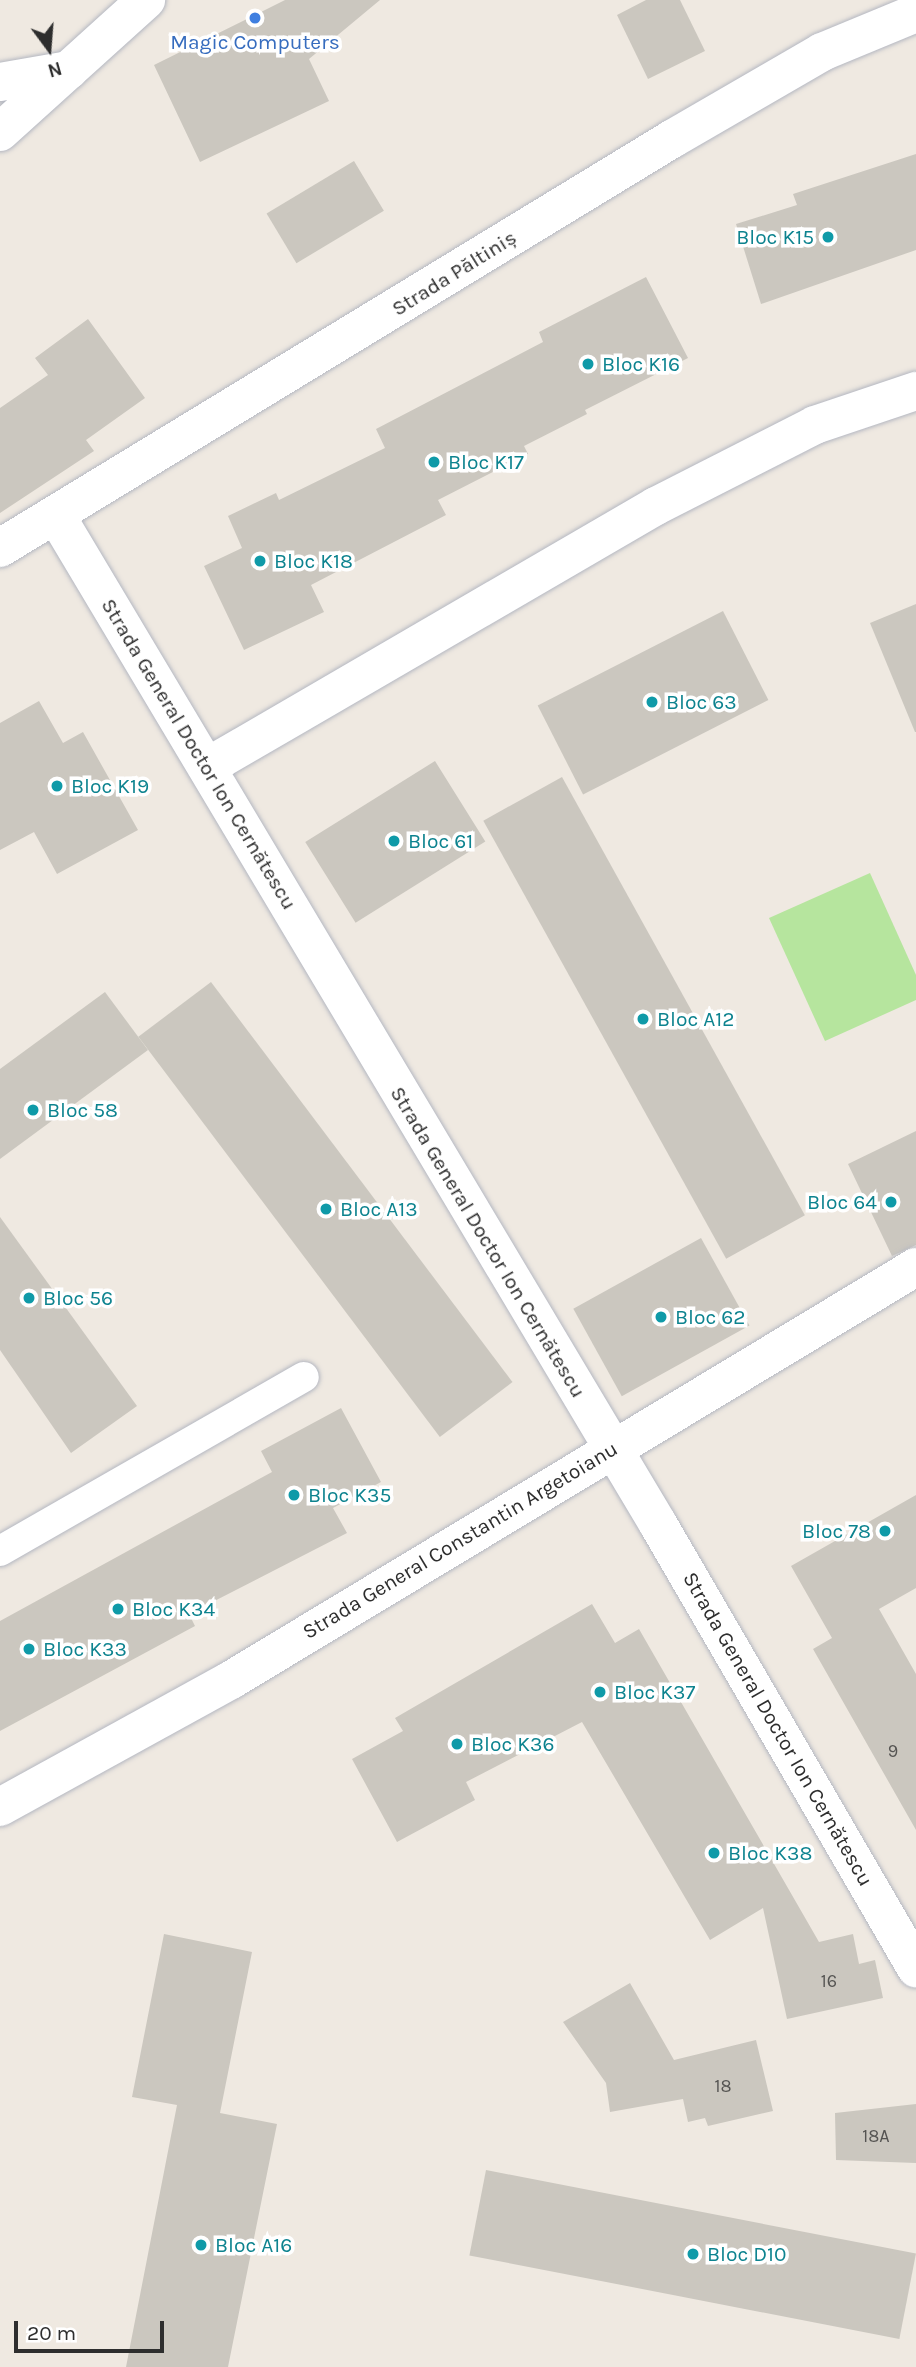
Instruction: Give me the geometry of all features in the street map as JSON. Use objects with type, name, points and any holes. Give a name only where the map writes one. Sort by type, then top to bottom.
[{"type":"street","points":[[0,132],[146,0]]},
{"type":"street","name":"Strada Păltiniș","points":[[0,548],[57,517],[684,133],[822,52],[916,13]]},
{"type":"street","points":[[0,82],[69,70]]},
{"type":"street","points":[[208,767],[656,506],[816,425],[916,391]]},
{"type":"street","name":"Strada General Doctor Ion Cernătescu","points":[[57,517],[208,767],[916,1968]]},
{"type":"street","name":"Strada General Constantin Argetoianu","points":[[0,1808],[232,1680],[610,1448],[916,1266]]},
{"type":"lane","points":[[0,1551],[304,1377]]},
{"type":"green space","points":[[870,873],[916,975],[916,1000],[825,1041],[769,918]]},
{"type":"building","points":[[285,0],[380,0],[309,59],[329,101],[200,162],[154,65]]},
{"type":"building","points":[[646,0],[680,0],[705,51],[648,79],[617,15]]},
{"type":"building","name":"Bloc K15","points":[[916,154],[916,250],[761,304],[736,224],[797,205],[793,194]]},
{"type":"building","points":[[354,161],[384,211],[296,263],[267,214]]},
{"type":"building","points":[[646,277],[688,358],[585,410],[587,414],[524,446],[528,454],[438,500],[446,515],[311,585],[324,612],[244,650],[204,566],[242,548],[228,516],[276,493],[279,500],[385,448],[376,429],[543,342],[539,332]]},
{"type":"building","points":[[88,319],[145,398],[86,440],[94,451],[0,513],[0,408],[48,375],[35,358]]},
{"type":"building","points":[[916,604],[916,732],[915,732],[870,623]]},
{"type":"building","name":"Bloc 63","points":[[723,611],[768,700],[583,795],[538,705]]},
{"type":"building","name":"Bloc K19","points":[[39,701],[63,743],[83,732],[138,830],[57,874],[34,832],[0,850],[0,723]]},
{"type":"building","name":"Bloc 61","points":[[435,761],[485,842],[356,923],[305,842]]},
{"type":"building","name":"Bloc A12","points":[[562,777],[805,1215],[726,1259],[483,821]]},
{"type":"building","name":"Bloc A13","points":[[211,982],[513,1382],[440,1437],[138,1037]]},
{"type":"building","name":"Bloc 58","points":[[105,992],[148,1050],[0,1159],[0,1069]]},
{"type":"building","name":"Bloc 64","points":[[916,1131],[916,1245],[892,1256],[848,1164]]},
{"type":"building","name":"Bloc 56","points":[[0,1217],[137,1406],[71,1453],[0,1350]]},
{"type":"building","name":"Bloc 62","points":[[701,1238],[749,1325],[622,1396],[573,1309]]},
{"type":"building","points":[[341,1408],[381,1482],[333,1508],[347,1533],[189,1614],[195,1626],[0,1731],[0,1621],[272,1472],[261,1451]]},
{"type":"building","points":[[916,1495],[916,1588],[879,1609],[916,1674],[916,1830],[813,1649],[832,1638],[791,1566]]},
{"type":"building","points":[[592,1604],[615,1643],[639,1629],[819,1942],[853,1934],[859,1964],[875,1960],[883,1998],[787,2019],[763,1908],[710,1940],[582,1722],[466,1782],[475,1800],[397,1842],[352,1759],[403,1731],[395,1718]]},
{"type":"building","name":"Bloc A16","points":[[164,1934],[252,1952],[220,2113],[277,2124],[228,2367],[126,2367],[177,2105],[132,2097]]},
{"type":"building","points":[[630,1983],[674,2060],[756,2040],[773,2111],[708,2126],[705,2118],[688,2122],[683,2099],[610,2112],[606,2083],[563,2022]]},
{"type":"building","points":[[916,2104],[916,2163],[836,2160],[835,2113]]},
{"type":"building","name":"Bloc D10","points":[[486,2170],[916,2254],[899,2339],[469,2255]]},
{"type":"place","name":"Magic Computers","points":[[255,18]]},
{"type":"place","name":"Bloc K15","points":[[828,237]]},
{"type":"place","name":"Bloc K16","points":[[588,364]]},
{"type":"place","name":"Bloc K17","points":[[434,462]]},
{"type":"place","name":"Bloc K18","points":[[260,561]]},
{"type":"place","name":"Bloc 63","points":[[652,702]]},
{"type":"place","name":"Bloc K19","points":[[57,786]]},
{"type":"place","name":"Bloc 61","points":[[394,841]]},
{"type":"place","name":"Bloc A12","points":[[643,1019]]},
{"type":"place","name":"Bloc 58","points":[[33,1110]]},
{"type":"place","name":"Bloc 64","points":[[891,1202]]},
{"type":"place","name":"Bloc A13","points":[[326,1209]]},
{"type":"place","name":"Bloc 56","points":[[29,1298]]},
{"type":"place","name":"Bloc 62","points":[[661,1317]]},
{"type":"place","name":"Bloc K35","points":[[294,1495]]},
{"type":"place","name":"Bloc 78","points":[[885,1531]]},
{"type":"place","name":"Bloc K34","points":[[118,1609]]},
{"type":"place","name":"Bloc K33","points":[[29,1649]]},
{"type":"place","name":"Bloc K37","points":[[600,1692]]},
{"type":"place","name":"Bloc K36","points":[[457,1744]]},
{"type":"place","name":"Bloc K38","points":[[714,1853]]},
{"type":"place","name":"Bloc A16","points":[[201,2245]]},
{"type":"place","name":"Bloc D10","points":[[693,2254]]}]
